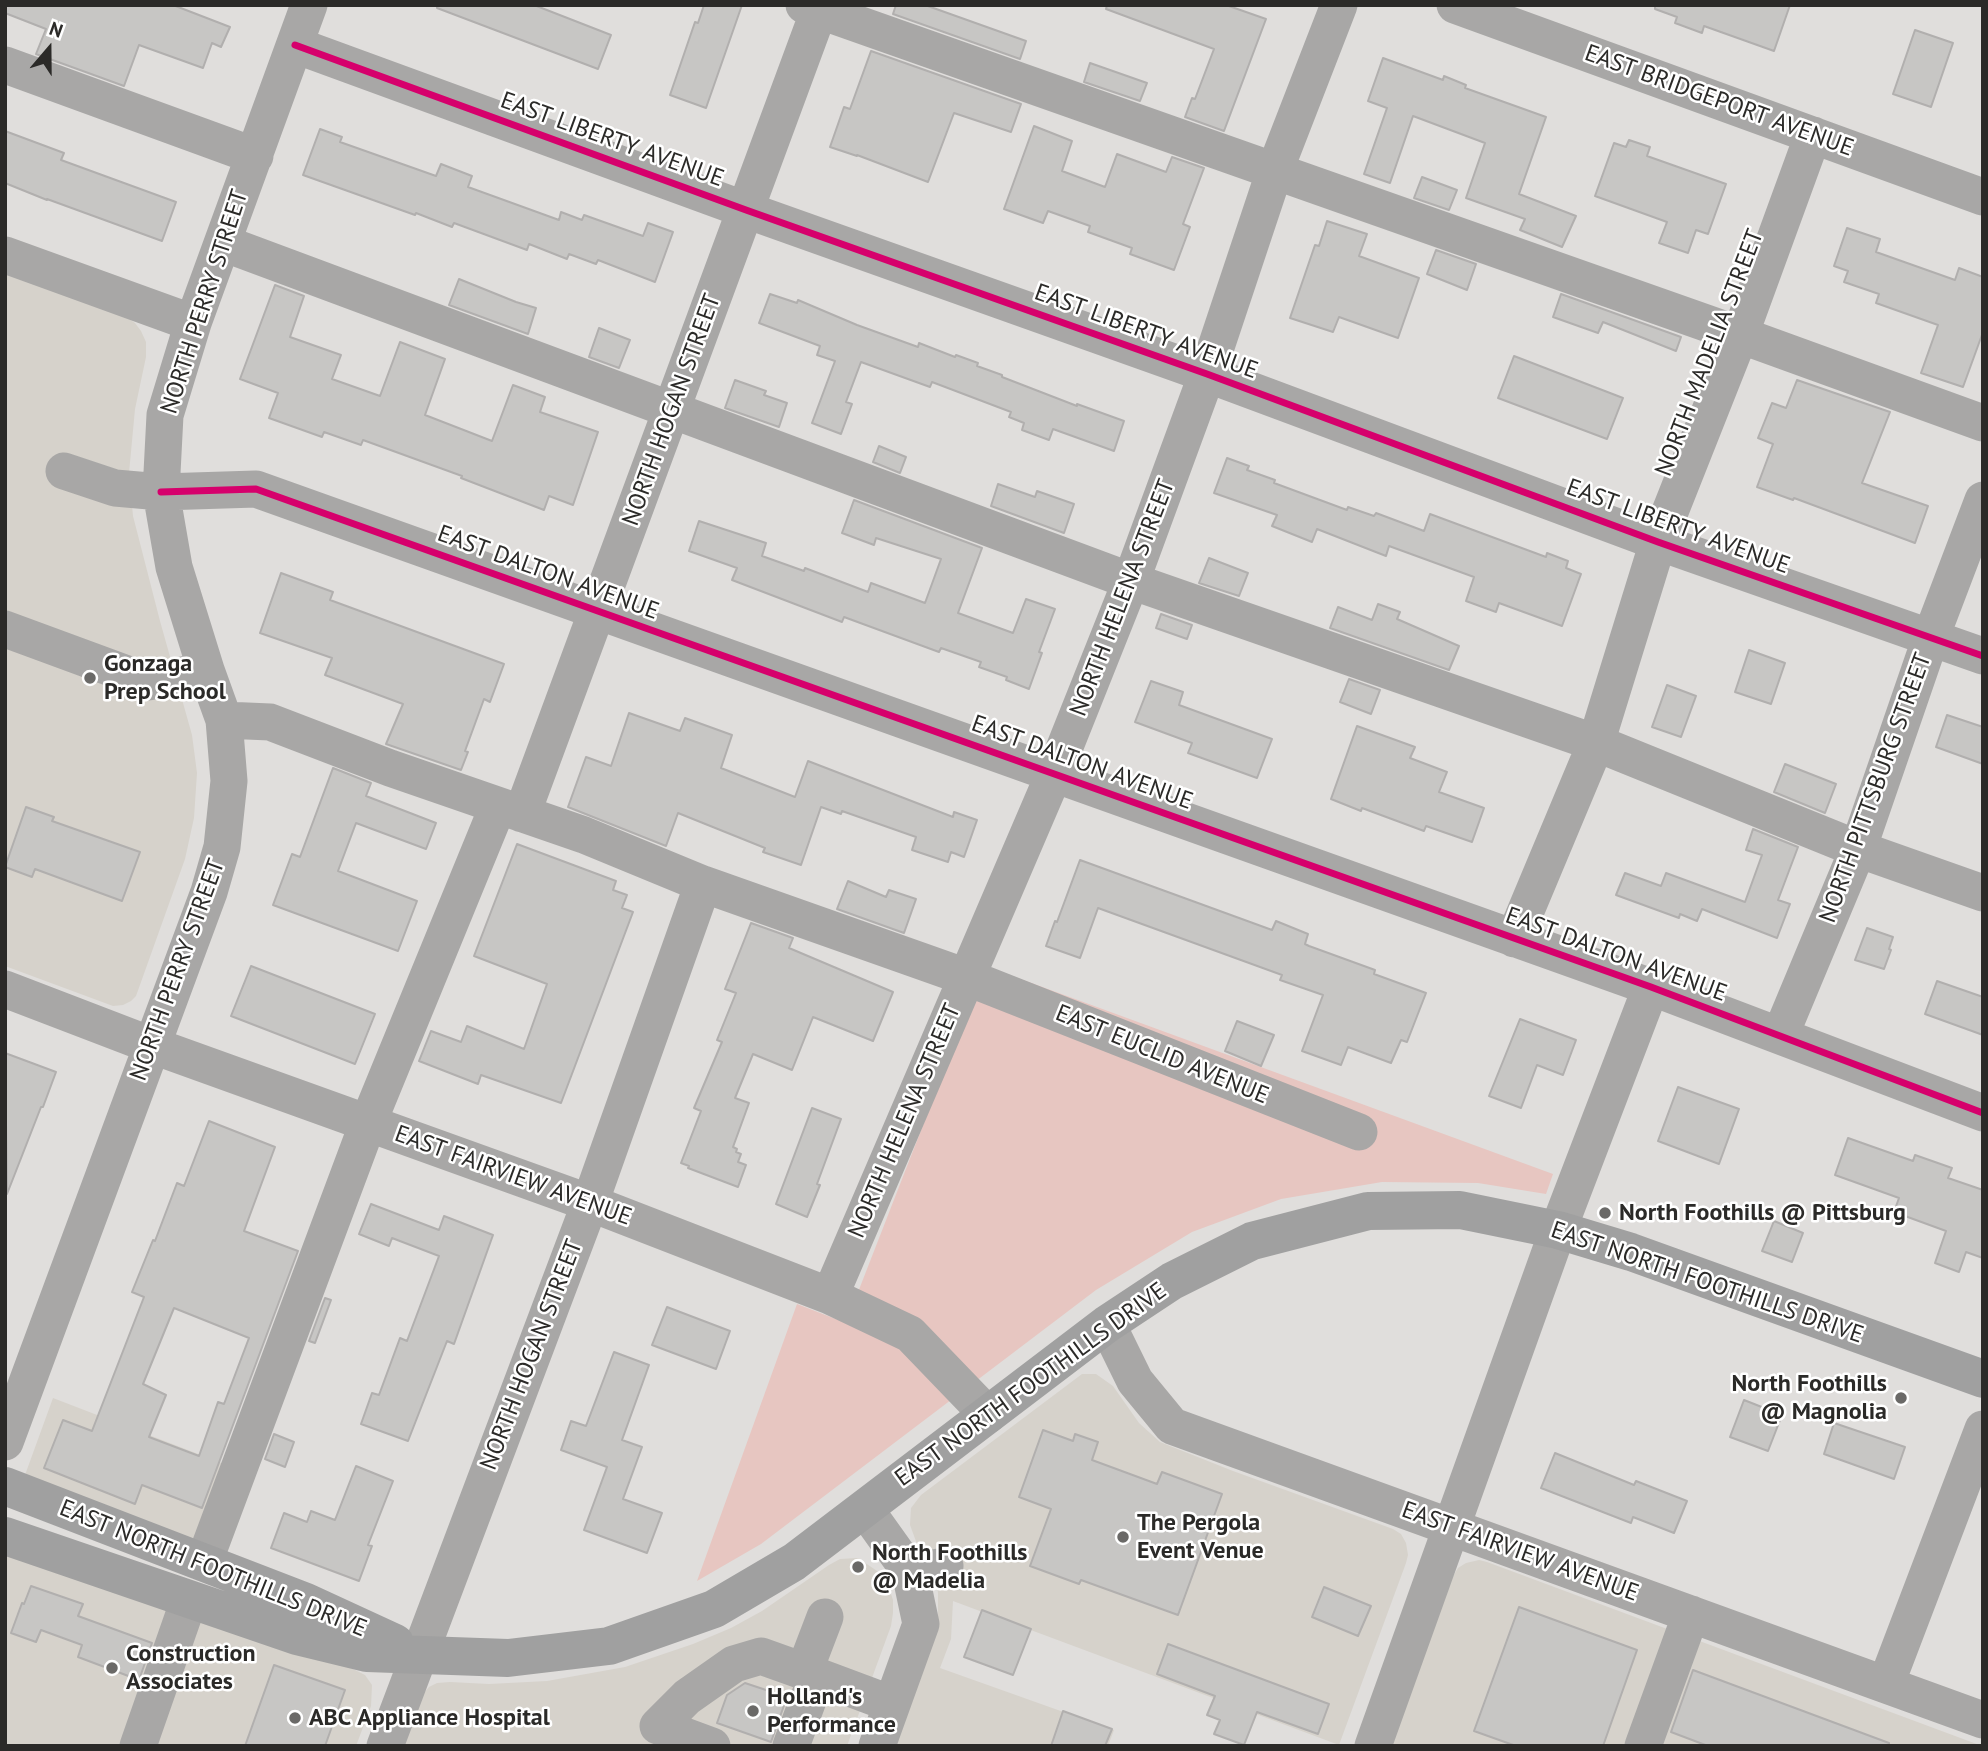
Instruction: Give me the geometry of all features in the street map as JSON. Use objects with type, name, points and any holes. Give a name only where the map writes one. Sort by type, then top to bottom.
[{"type":"main road","name":"EAST NORTH FOOTHILLS DRIVE","points":[[5,1535],[297,1636],[367,1653],[508,1658],[609,1646],[715,1609],[794,1562],[1107,1324],[1172,1281],[1252,1241],[1368,1211],[1460,1210],[1559,1230],[1631,1252],[1983,1379]]},
{"type":"main road","name":"EAST NORTH FOOTHILLS DRIVE","points":[[5,1486],[306,1602],[419,1654]]},
{"type":"street","name":"NORTH PERRY STREET","points":[[5,1442],[209,892],[222,847],[229,781],[224,720],[174,568],[161,492],[165,415],[193,323],[309,5]]},
{"type":"street","name":"NORTH HELENA STREET","points":[[830,1296],[1054,774],[1131,581],[1207,374],[1275,170],[1339,5]]},
{"type":"street","name":"EAST BRIDGEPORT AVENUE","points":[[1455,5],[1983,197]]},
{"type":"street","points":[[815,7],[1983,423]]},
{"type":"street","name":"NORTH HOGAN STREET","points":[[204,1562],[368,1123],[598,611],[746,210],[815,7]]},
{"type":"street","name":"EAST LIBERTY AVENUE","points":[[295,46],[1207,374],[1658,542],[1983,656]]},
{"type":"street","points":[[5,65],[255,156]]},
{"type":"street","name":"NORTH MADELIA STREET","points":[[1514,939],[1596,743],[1658,542],[1740,335],[1813,135]]},
{"type":"street","points":[[223,243],[1131,581],[1596,743],[1858,849],[1983,893]]},
{"type":"street","points":[[5,255],[193,323]]},
{"type":"street","name":"EAST DALTON AVENUE","points":[[64,471],[115,488],[161,492],[256,489],[1651,988],[1983,1114]]},
{"type":"street","name":"NORTH PITTSBURG STREET","points":[[1780,1036],[1858,849],[1931,637],[1983,500]]},
{"type":"street","points":[[5,629],[149,682],[206,670]]},
{"type":"street","name":"EAST EUCLID AVENUE","points":[[224,720],[270,722],[390,768],[584,835],[703,884],[966,977],[1359,1132]]},
{"type":"street","name":"NORTH HOGAN STREET","points":[[385,1746],[590,1203],[703,884]]},
{"type":"street","points":[[1373,1746],[1559,1230],[1651,988]]},
{"type":"street","name":"EAST FAIRVIEW AVENUE","points":[[5,989],[151,1045],[590,1203],[830,1296],[910,1334],[988,1415]]},
{"type":"street","name":"EAST FAIRVIEW AVENUE","points":[[1107,1324],[1135,1381],[1172,1426],[1983,1720]]},
{"type":"street","points":[[1886,1684],[1983,1429]]},
{"type":"street","points":[[865,1509],[910,1572],[921,1624],[877,1746]]},
{"type":"street","points":[[910,1572],[946,1566]]},
{"type":"street","points":[[138,1746],[189,1600]]},
{"type":"street","points":[[1643,1746],[1691,1614]]},
{"type":"street","points":[[791,1746],[825,1617]]},
{"type":"street","points":[[712,1746],[658,1726],[687,1697],[733,1664],[761,1656],[892,1704]]},
{"type":"shaded area","name":"Gonzaga Prep School","points":[[5,272],[125,316],[135,323],[146,342],[146,357],[135,409],[129,473],[133,516],[192,735],[197,773],[194,818],[185,859],[136,996],[123,1005],[113,1006],[5,966]]},
{"type":"shaded area","points":[[985,966],[1553,1174],[1546,1194],[1478,1183],[1382,1182],[1281,1199],[1192,1232],[1096,1290],[761,1544],[697,1581],[797,1304],[846,1323]]},
{"type":"shaded area","points":[[1082,1374],[1096,1374],[1113,1386],[1139,1423],[1160,1442],[1401,1534],[1406,1543],[1406,1563],[1339,1745],[953,1601],[951,1639],[940,1668],[1114,1730],[1108,1746],[894,1746],[938,1616],[935,1574],[917,1544],[910,1525],[911,1508],[921,1495]]},
{"type":"shaded area","points":[[53,1398],[232,1467],[203,1545],[25,1475]]},
{"type":"shaded area","points":[[5,1555],[365,1675],[372,1685],[371,1706],[356,1746],[5,1746]]},
{"type":"shaded area","points":[[858,1558],[880,1573],[888,1585],[893,1600],[893,1613],[891,1626],[847,1746],[403,1746],[422,1695],[437,1683],[547,1681],[625,1667],[731,1628],[762,1611],[829,1565],[840,1559]]},
{"type":"shaded area","points":[[1479,1560],[1982,1746],[1389,1746],[1452,1578],[1458,1568]]},
{"type":"building","points":[[5,5],[173,5],[230,27],[221,47],[212,43],[203,68],[139,45],[124,86],[36,54],[46,29],[5,13]]},
{"type":"building","points":[[437,5],[534,5],[611,35],[598,69],[437,8]]},
{"type":"building","points":[[704,5],[742,5],[706,108],[670,95],[695,22],[698,23]]},
{"type":"building","points":[[896,5],[925,5],[1026,41],[1020,59],[893,14]]},
{"type":"building","points":[[1107,5],[1226,5],[1266,19],[1224,131],[1185,117],[1192,98],[1195,99],[1214,49],[1106,9]]},
{"type":"building","points":[[1655,5],[1790,5],[1774,51],[1704,26],[1702,33],[1675,23],[1677,17],[1655,9]]},
{"type":"building","points":[[1915,30],[1953,43],[1931,107],[1893,94]]},
{"type":"building","points":[[871,51],[1021,104],[1011,132],[954,113],[928,182],[830,147],[844,107],[850,109]]},
{"type":"building","points":[[1383,58],[1443,80],[1444,76],[1466,85],[1465,88],[1546,117],[1519,194],[1576,216],[1562,247],[1520,230],[1525,219],[1466,198],[1485,143],[1413,116],[1390,183],[1364,174],[1387,108],[1368,101]]},
{"type":"building","points":[[1090,63],[1147,83],[1140,101],[1084,82]]},
{"type":"building","points":[[1034,126],[1072,141],[1062,171],[1105,187],[1117,154],[1166,172],[1172,157],[1204,168],[1183,224],[1190,227],[1174,270],[1130,254],[1132,248],[1088,232],[1090,226],[1048,211],[1043,223],[1004,209]]},
{"type":"building","points":[[320,129],[342,137],[340,142],[436,176],[441,164],[472,176],[468,187],[559,220],[561,212],[582,220],[584,215],[643,236],[648,223],[673,232],[655,282],[598,260],[596,264],[569,254],[567,259],[529,244],[527,250],[454,223],[452,227],[303,175]]},
{"type":"building","points":[[5,131],[64,153],[61,160],[176,202],[162,241],[5,183]]},
{"type":"building","points":[[1629,140],[1650,147],[1647,156],[1726,184],[1708,234],[1696,230],[1688,253],[1659,243],[1667,222],[1595,196],[1614,143],[1626,147]]},
{"type":"building","points":[[1422,177],[1457,190],[1449,210],[1414,198]]},
{"type":"building","points":[[1327,221],[1367,234],[1359,256],[1419,278],[1398,338],[1339,317],[1333,332],[1290,318],[1315,245],[1319,246]]},
{"type":"building","points":[[1847,228],[1880,239],[1876,252],[1955,280],[1959,268],[1983,277],[1983,332],[1963,387],[1921,373],[1938,325],[1876,303],[1879,294],[1844,282],[1848,271],[1834,266]]},
{"type":"building","points":[[1436,250],[1476,264],[1467,290],[1427,274]]},
{"type":"building","points":[[459,279],[536,308],[528,334],[449,305]]},
{"type":"building","points":[[275,285],[304,296],[290,337],[341,355],[332,379],[380,396],[400,342],[445,359],[425,415],[492,441],[513,385],[545,397],[540,412],[598,432],[573,505],[549,496],[544,510],[461,478],[462,476],[363,440],[361,445],[324,432],[322,437],[269,418],[278,393],[240,379]]},
{"type":"building","points":[[770,294],[797,303],[798,300],[918,347],[919,343],[955,357],[956,355],[978,363],[977,366],[1002,377],[1124,421],[1114,451],[1053,429],[1049,440],[1022,430],[1024,423],[1009,417],[1011,412],[932,382],[930,387],[861,362],[846,402],[852,404],[841,434],[812,423],[835,361],[817,355],[820,346],[759,323]]},
{"type":"building","points":[[1561,294],[1681,337],[1676,351],[1603,322],[1598,333],[1553,317]]},
{"type":"building","points":[[599,328],[630,340],[619,368],[589,357]]},
{"type":"building","points":[[1514,356],[1623,398],[1607,439],[1498,398]]},
{"type":"building","points":[[735,380],[766,391],[764,395],[787,403],[779,427],[725,408]]},
{"type":"building","points":[[1797,380],[1890,412],[1862,483],[1928,506],[1915,543],[1757,487],[1773,444],[1758,438],[1772,403],[1786,408]]},
{"type":"building","points":[[879,446],[906,457],[900,473],[873,462]]},
{"type":"building","points":[[1227,458],[1249,466],[1247,470],[1275,480],[1274,483],[1347,510],[1348,507],[1374,516],[1376,513],[1424,531],[1430,514],[1546,557],[1547,553],[1568,561],[1566,568],[1581,574],[1562,626],[1499,603],[1496,612],[1466,601],[1474,577],[1389,546],[1386,556],[1317,529],[1312,542],[1272,526],[1277,515],[1214,493]]},
{"type":"building","points":[[998,484],[1035,497],[1037,491],[1074,504],[1064,533],[991,506]]},
{"type":"building","points":[[854,500],[982,548],[958,613],[1013,633],[1026,599],[1055,609],[1029,689],[1006,680],[1007,677],[979,667],[981,662],[941,648],[939,652],[844,617],[842,622],[732,580],[737,568],[689,551],[699,521],[766,543],[762,556],[804,571],[805,568],[868,592],[871,583],[925,603],[941,559],[876,538],[874,545],[842,533]]},
{"type":"building","points":[[1209,558],[1248,573],[1239,596],[1199,583]]},
{"type":"building","points":[[281,573],[333,592],[330,600],[504,664],[490,702],[484,699],[461,770],[386,744],[403,704],[325,675],[332,658],[260,633]]},
{"type":"building","points":[[1378,604],[1400,612],[1397,619],[1459,646],[1449,670],[1330,628],[1338,607],[1372,620]]},
{"type":"building","points":[[1161,614],[1192,625],[1187,639],[1156,628]]},
{"type":"building","points":[[1749,650],[1785,663],[1771,704],[1735,692]]},
{"type":"building","points":[[1349,679],[1380,690],[1371,714],[1340,702]]},
{"type":"building","points":[[1151,681],[1183,692],[1179,705],[1272,739],[1257,778],[1188,753],[1192,743],[1135,722]]},
{"type":"building","points":[[1667,685],[1696,696],[1681,737],[1652,727]]},
{"type":"building","points":[[629,713],[680,731],[685,718],[732,735],[721,768],[795,797],[808,761],[953,817],[954,812],[977,820],[964,857],[951,852],[948,862],[912,850],[916,837],[842,811],[841,814],[821,807],[801,865],[763,852],[765,848],[678,813],[666,846],[568,807],[586,757],[611,766]]},
{"type":"building","points":[[1947,715],[1983,727],[1983,764],[1936,747]]},
{"type":"building","points":[[1357,726],[1415,747],[1410,758],[1447,772],[1439,792],[1484,808],[1472,842],[1426,826],[1424,831],[1331,799]]},
{"type":"building","points":[[1785,764],[1836,784],[1825,813],[1774,792]]},
{"type":"building","points":[[333,768],[371,783],[366,796],[436,823],[426,849],[356,823],[338,871],[417,901],[398,951],[273,905],[292,854],[300,857]]},
{"type":"building","points":[[26,807],[54,817],[52,821],[140,852],[122,901],[35,869],[32,877],[5,867]]},
{"type":"building","points":[[1753,829],[1798,847],[1778,900],[1790,904],[1777,938],[1702,909],[1697,921],[1680,914],[1679,918],[1616,895],[1625,873],[1661,886],[1666,873],[1745,902],[1762,855],[1746,850]]},
{"type":"building","points":[[517,844],[616,881],[613,890],[627,895],[622,908],[633,912],[561,1103],[481,1075],[478,1084],[419,1061],[431,1031],[461,1042],[467,1026],[524,1049],[547,984],[474,956]]},
{"type":"building","points":[[1080,860],[1272,930],[1276,921],[1308,934],[1305,944],[1309,946],[1375,970],[1374,974],[1426,993],[1407,1042],[1401,1040],[1391,1063],[1348,1047],[1341,1065],[1302,1051],[1323,995],[1280,980],[1282,975],[1098,908],[1080,958],[1046,946]]},
{"type":"building","points":[[848,881],[886,897],[889,890],[916,899],[904,933],[837,909]]},
{"type":"building","points":[[751,923],[793,938],[789,948],[893,992],[873,1041],[813,1017],[792,1070],[753,1054],[735,1098],[749,1103],[733,1147],[741,1154],[738,1162],[746,1165],[738,1187],[681,1163],[701,1111],[694,1108],[722,1042],[717,1040],[736,993],[725,989]]},
{"type":"building","points":[[1867,928],[1893,937],[1884,969],[1855,960]]},
{"type":"building","points":[[251,966],[375,1014],[355,1064],[231,1016]]},
{"type":"building","points":[[1937,981],[1983,997],[1983,1035],[1925,1014]]},
{"type":"building","points":[[1520,1019],[1576,1040],[1563,1075],[1537,1065],[1521,1108],[1489,1096]]},
{"type":"building","points":[[1237,1021],[1274,1035],[1261,1066],[1225,1051]]},
{"type":"building","points":[[5,1053],[56,1072],[7,1194]]},
{"type":"building","points":[[1678,1087],[1739,1109],[1719,1164],[1658,1141]]},
{"type":"building","points":[[812,1108],[841,1119],[807,1217],[776,1204]]},
{"type":"building","points":[[209,1121],[275,1147],[244,1231],[298,1251],[202,1508],[142,1485],[135,1504],[44,1468],[63,1420],[92,1431],[144,1297],[132,1292],[177,1183],[184,1186]],"holes":[[[174,1308],[249,1338],[224,1404],[218,1402],[199,1456],[149,1437],[166,1395],[143,1384]]]},
{"type":"building","points":[[1848,1138],[1913,1161],[1915,1155],[1952,1168],[1948,1178],[1983,1190],[1983,1258],[1966,1252],[1959,1272],[1935,1263],[1946,1231],[1894,1212],[1899,1198],[1835,1175]]},
{"type":"building","points":[[371,1204],[439,1230],[444,1216],[493,1235],[454,1344],[447,1341],[408,1441],[361,1424],[372,1393],[379,1395],[400,1338],[407,1341],[439,1256],[392,1238],[389,1246],[359,1234]]},
{"type":"building","points":[[1774,1221],[1803,1233],[1792,1262],[1762,1251]]},
{"type":"building","points":[[325,1298],[331,1300],[315,1343],[309,1341]]},
{"type":"building","points":[[667,1307],[730,1331],[716,1369],[652,1345]]},
{"type":"building","points":[[614,1352],[649,1365],[622,1440],[642,1447],[623,1499],[662,1513],[647,1553],[584,1530],[607,1467],[561,1450],[571,1421],[586,1426]]},
{"type":"building","points":[[1744,1400],[1782,1415],[1768,1451],[1730,1437]]},
{"type":"building","points":[[1834,1423],[1905,1447],[1894,1479],[1824,1454]]},
{"type":"building","name":"The Pergola Event Venue","points":[[1043,1430],[1073,1441],[1075,1434],[1098,1442],[1092,1460],[1157,1484],[1162,1472],[1222,1494],[1178,1615],[1081,1580],[1079,1584],[1030,1566],[1051,1509],[1019,1497]]},
{"type":"building","points":[[274,1434],[294,1442],[285,1467],[265,1459]]},
{"type":"building","points":[[1555,1453],[1634,1485],[1636,1481],[1687,1501],[1674,1533],[1633,1517],[1631,1523],[1541,1488]]},
{"type":"building","points":[[356,1466],[393,1481],[368,1545],[372,1546],[359,1581],[271,1548],[284,1513],[307,1522],[311,1511],[335,1520]]},
{"type":"building","name":"Construction Associates","points":[[31,1586],[83,1604],[78,1616],[152,1643],[139,1680],[78,1657],[82,1645],[41,1630],[36,1642],[11,1633]]},
{"type":"building","points":[[1324,1587],[1371,1606],[1358,1636],[1312,1617]]},
{"type":"building","points":[[1519,1607],[1637,1650],[1603,1746],[1516,1746],[1474,1731]]},
{"type":"building","points":[[982,1610],[1031,1629],[1013,1675],[964,1657]]},
{"type":"building","points":[[1168,1644],[1329,1704],[1318,1734],[1257,1712],[1244,1745],[1214,1734],[1220,1720],[1207,1715],[1215,1696],[1157,1674]]},
{"type":"building","name":"ABC Appliance Hospital","points":[[274,1665],[345,1690],[325,1746],[245,1746]]},
{"type":"building","points":[[1693,1670],[1889,1743],[1889,1746],[1708,1746],[1671,1732]]},
{"type":"building","name":"Holland's Performance","points":[[745,1683],[787,1697],[771,1742],[717,1723],[727,1695]]},
{"type":"building","points":[[1063,1711],[1112,1729],[1105,1746],[1051,1746]]},
{"type":"cycle path","points":[[295,45],[746,210],[1207,374],[1658,542],[1983,656]]},
{"type":"cycle path","points":[[161,492],[256,489],[1651,987],[1983,1113]]},
{"type":"place","name":"Gonzaga Prep School","points":[[90,678]]},
{"type":"place","name":"North Foothills @ Pittsburg","points":[[1605,1213]]},
{"type":"place","name":"North Foothills @ Magnolia","points":[[1901,1398]]},
{"type":"place","name":"The Pergola Event Venue","points":[[1123,1537]]},
{"type":"place","name":"North Foothills @ Madelia","points":[[858,1567]]},
{"type":"place","name":"Construction Associates","points":[[112,1668]]},
{"type":"place","name":"Holland's Performance","points":[[753,1711]]},
{"type":"place","name":"ABC Appliance Hospital","points":[[295,1718]]}]
